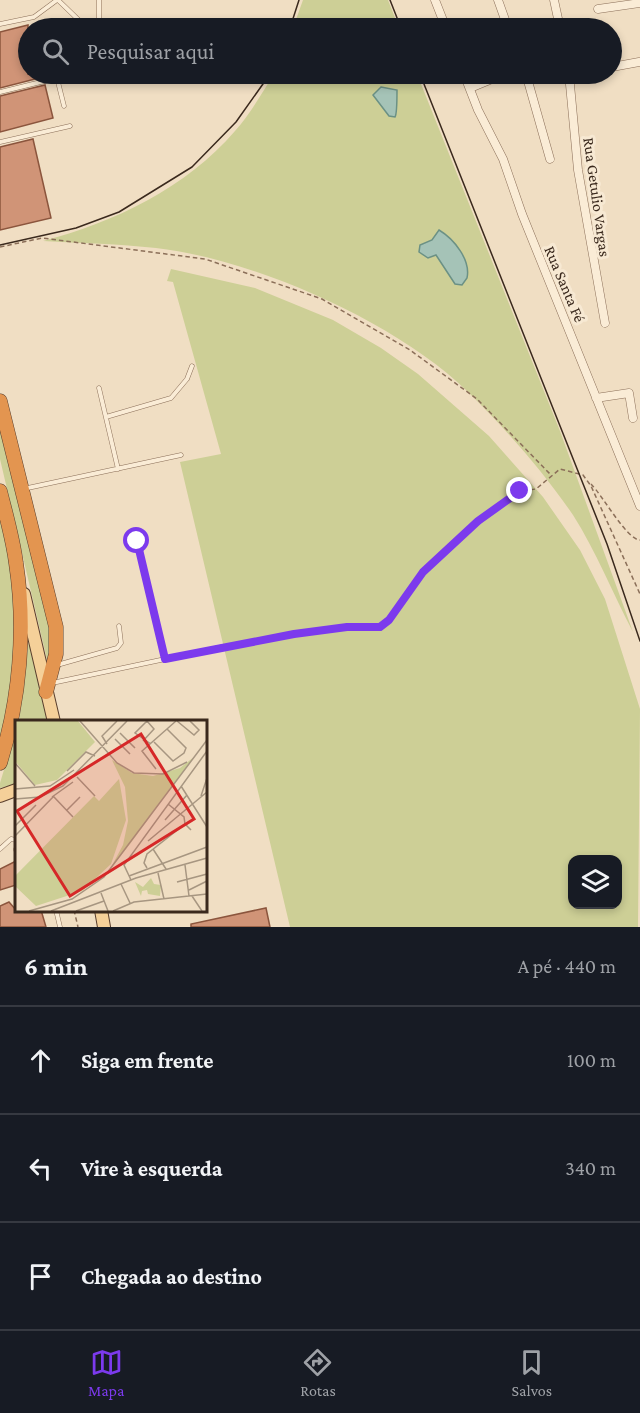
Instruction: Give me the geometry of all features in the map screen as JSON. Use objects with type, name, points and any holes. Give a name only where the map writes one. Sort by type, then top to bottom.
[{"type":"highway","points":[[0,401],[56,627],[53,666],[47,688]]},
{"type":"highway","points":[[0,491],[17,564],[19,663],[10,722],[0,763]]},
{"type":"main road","points":[[17,564],[54,720]]},
{"type":"main road","points":[[0,796],[15,790]]},
{"type":"main road","points":[[101,912],[104,927]]},
{"type":"street","points":[[435,0],[442,18]]},
{"type":"street","points":[[498,0],[504,18]]},
{"type":"street","points":[[554,0],[558,18]]},
{"type":"street","points":[[598,9],[640,3]]},
{"type":"street","points":[[622,65],[639,62],[640,72]]},
{"type":"street","name":"Rua Santa Fé","points":[[468,84],[503,159],[522,214],[640,506]]},
{"type":"street","points":[[470,88],[480,84]]},
{"type":"street","points":[[529,84],[550,159]]},
{"type":"street","name":"Rua Getulio Vargas","points":[[570,84],[578,170],[605,323]]},
{"type":"street","points":[[596,398],[629,393],[633,418]]},
{"type":"lane","points":[[46,0],[46,7]]},
{"type":"lane","points":[[29,18],[58,0],[77,18]]},
{"type":"lane","points":[[99,0],[99,18]]},
{"type":"lane","points":[[0,24],[18,20]]},
{"type":"lane","points":[[0,92],[28,84]]},
{"type":"lane","points":[[59,84],[64,106]]},
{"type":"lane","points":[[0,142],[70,126]]},
{"type":"lane","points":[[106,417],[171,398],[187,379],[192,366]]},
{"type":"lane","points":[[99,388],[118,469]]},
{"type":"lane","points":[[23,489],[181,455]]},
{"type":"lane","points":[[137,541],[165,659]]},
{"type":"lane","points":[[53,666],[117,648],[121,643],[119,626]]},
{"type":"lane","points":[[47,688],[222,647]]},
{"type":"lane","points":[[0,849],[11,839],[15,840]]},
{"type":"lane","points":[[56,912],[60,927]]},
{"type":"path","points":[[0,247],[42,238],[205,259],[322,299],[410,350],[477,399],[550,474]]},
{"type":"path","points":[[222,647],[347,627],[380,627],[389,620],[423,572],[478,521],[520,491],[536,489],[550,474],[560,469],[580,473],[609,504],[625,532],[632,538],[640,540]]},
{"type":"path","points":[[586,479],[613,530],[640,594]]},
{"type":"path","points":[[74,912],[78,927]]},
{"type":"green space","points":[[303,0],[388,0],[395,18],[297,18]]},
{"type":"green space","points":[[268,84],[421,84],[560,431],[633,632],[581,529],[549,482],[467,391],[437,365],[402,341],[322,298],[236,265],[195,254],[156,248],[43,241],[122,213],[172,186],[216,151],[256,103]]},
{"type":"green space","points":[[171,269],[255,288],[333,320],[381,348],[418,374],[489,436],[543,497],[580,550],[605,599],[640,709],[638,927],[290,927],[180,462],[221,454],[173,282],[167,281]]},
{"type":"green space","points":[[0,418],[44,596],[53,647],[48,664],[0,459]]},
{"type":"green space","points":[[0,517],[14,578],[15,672],[0,748]]},
{"type":"green space","points":[[29,638],[51,720],[19,720]]},
{"type":"green space","points":[[15,733],[15,784],[0,788]]},
{"type":"shaded area","points":[[381,87],[397,90],[395,117],[389,116],[373,95]]},
{"type":"shaded area","points":[[439,230],[456,244],[464,257],[468,271],[467,278],[462,285],[455,284],[436,255],[428,258],[419,252],[420,245],[432,240]]},
{"type":"building","points":[[18,28],[18,83],[0,88],[0,32]]},
{"type":"building","points":[[45,85],[53,118],[0,132],[0,96]]},
{"type":"building","points":[[33,139],[51,218],[0,230],[0,147]]},
{"type":"building","points":[[15,862],[15,885],[0,890],[0,869]]},
{"type":"building","points":[[9,902],[15,912],[42,912],[46,927],[0,927],[0,906]]},
{"type":"building","points":[[266,908],[270,927],[191,927],[191,924]]},
{"type":"tram line","points":[[293,18],[299,0]]},
{"type":"tram line","points":[[390,0],[397,18]]},
{"type":"tram line","points":[[0,245],[76,228],[119,212],[192,167],[236,122],[263,84]]},
{"type":"tram line","points":[[424,84],[607,544],[640,641]]},
{"type":"route","points":[[137,541],[165,659],[294,634],[347,627],[380,627],[389,620],[423,572],[478,521],[520,491]]}]
